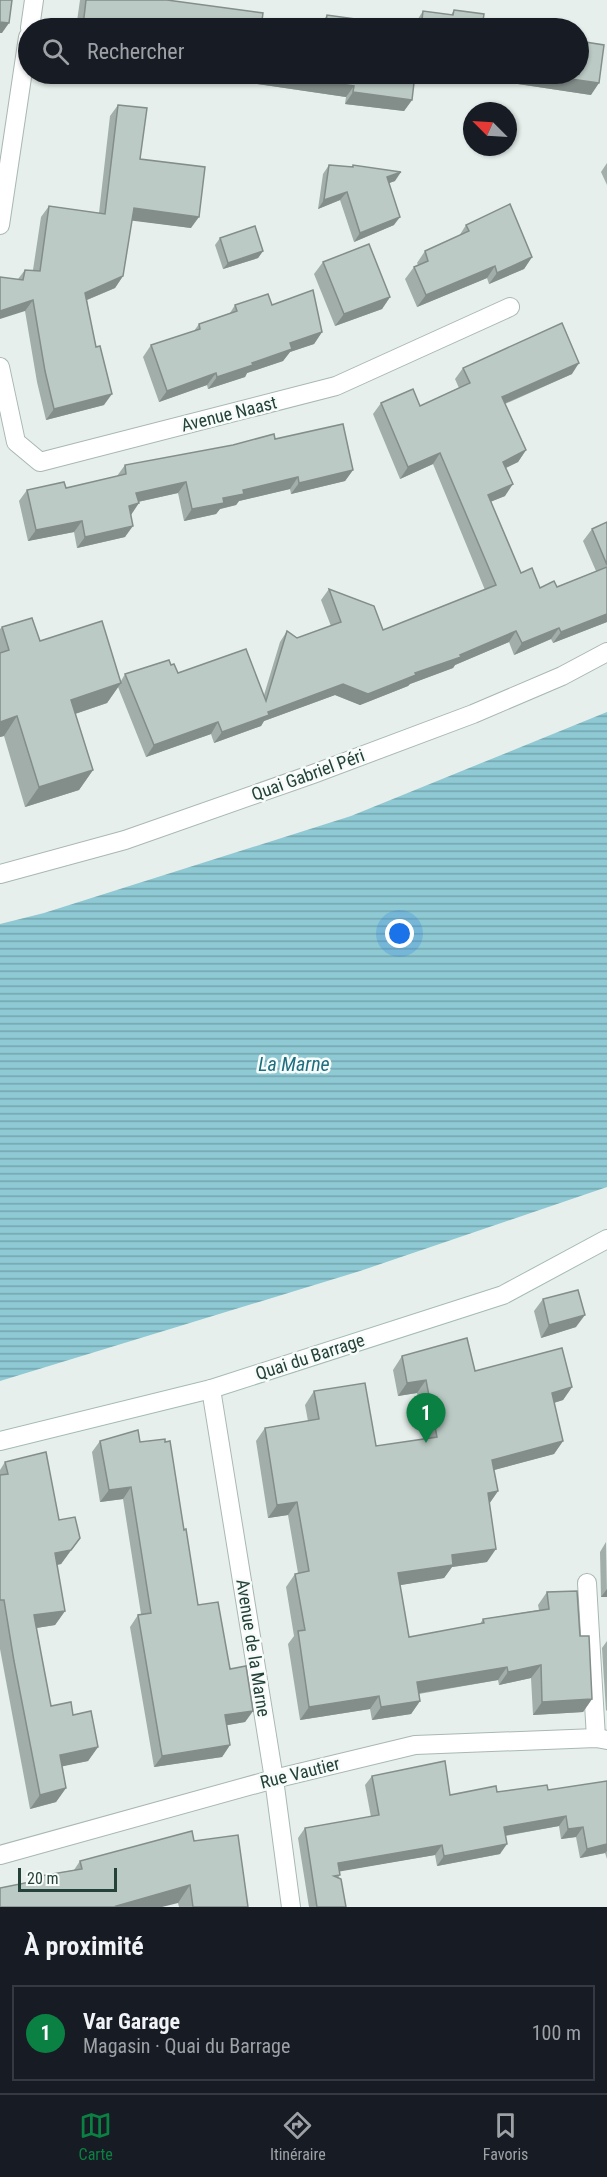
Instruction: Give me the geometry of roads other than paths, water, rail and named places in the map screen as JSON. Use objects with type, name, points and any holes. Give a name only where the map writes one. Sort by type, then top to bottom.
[{"type":"street","points":[[31,18],[34,0]]},
{"type":"street","points":[[0,225],[21,84]]},
{"type":"street","name":"Avenue Naast","points":[[0,367],[16,442],[40,462],[336,386],[510,307]]},
{"type":"street","name":"Quai Gabriel Péri","points":[[0,874],[125,840],[303,778],[472,714],[562,676],[607,652]]},
{"type":"street","name":"Quai du Barrage","points":[[0,1441],[211,1389],[503,1295],[607,1239]]},
{"type":"street","name":"Avenue de la Marne","points":[[211,1389],[274,1779],[291,1907]]},
{"type":"street","points":[[587,1583],[601,1739]]},
{"type":"street","name":"Rue Vautier","points":[[0,1855],[274,1779],[415,1745],[601,1739]]},
{"type":"water","name":"La Marne","points":[[607,712],[607,1187],[360,1271],[0,1381],[0,924],[44,913],[351,816]]},
{"type":"place","name":"Var Garage","points":[[426,1443]]}]
